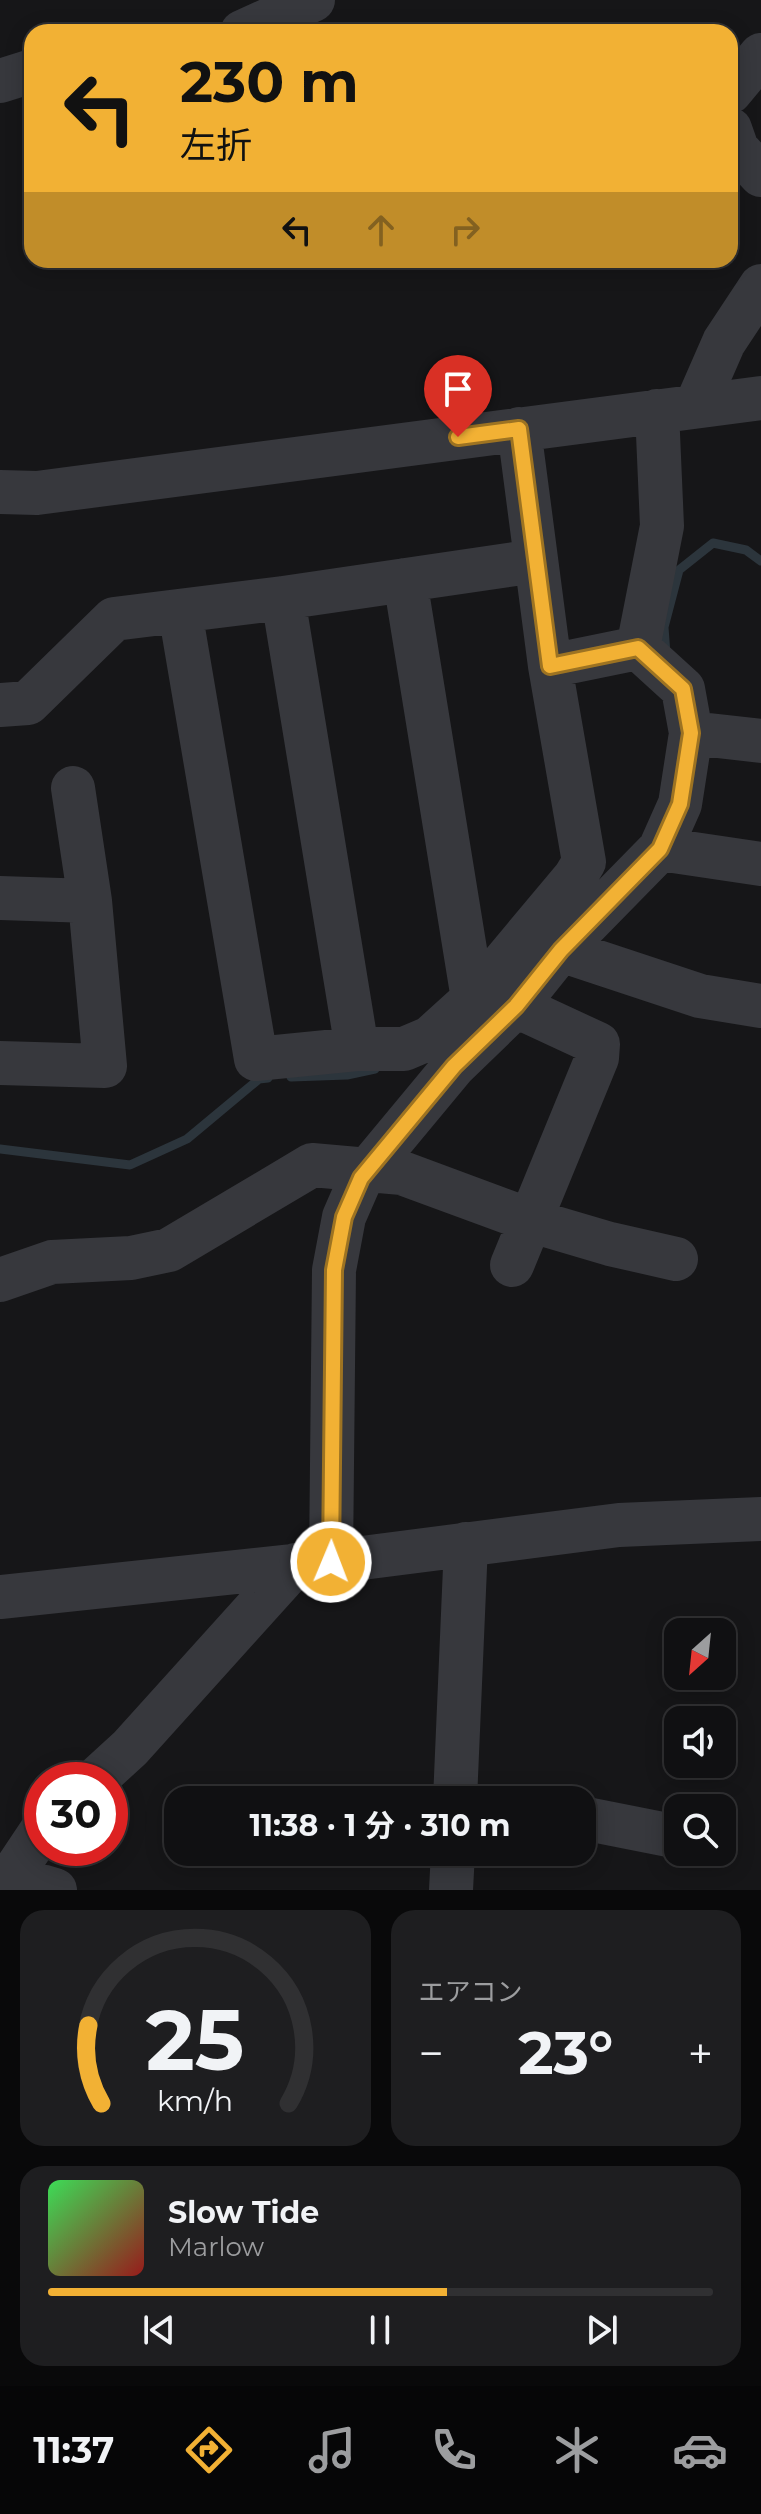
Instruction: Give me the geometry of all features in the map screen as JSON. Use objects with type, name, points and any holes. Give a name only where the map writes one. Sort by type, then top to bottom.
[{"type":"street","points":[[260,24],[313,0]]},
{"type":"street","points":[[738,82],[761,55]]},
{"type":"street","points":[[0,81],[24,74]]},
{"type":"street","points":[[738,150],[761,175]]},
{"type":"street","points":[[638,648],[662,526],[677,409],[761,286]]},
{"type":"street","points":[[0,492],[37,493],[761,398]]},
{"type":"street","points":[[180,611],[256,1059],[357,1049],[404,1049],[430,1038],[473,999],[575,877],[584,862],[550,666],[519,429]]},
{"type":"street","points":[[0,705],[28,703],[114,619],[536,561]]},
{"type":"street","points":[[405,580],[473,999]]},
{"type":"street","points":[[283,598],[357,1049]]},
{"type":"street","points":[[550,666],[638,648]]},
{"type":"street","points":[[115,1762],[313,1563],[334,1270],[344,1217],[361,1178],[454,1066],[516,1006],[561,950],[660,849],[680,804],[691,733],[683,689],[638,648]]},
{"type":"street","points":[[691,733],[761,741]]},
{"type":"street","points":[[0,1063],[105,1066],[90,901],[73,788]]},
{"type":"street","points":[[660,849],[761,864]]},
{"type":"street","points":[[0,898],[90,901]]},
{"type":"street","points":[[561,950],[700,996],[761,1006]]},
{"type":"street","points":[[512,1265],[597,1058],[598,1044],[516,1006]]},
{"type":"street","points":[[0,1280],[52,1262],[131,1258],[169,1250],[312,1165],[402,1173],[532,1221],[676,1259]]},
{"type":"street","points":[[0,1597],[619,1525],[761,1519]]},
{"type":"street","points":[[466,1544],[468,1786]]},
{"type":"street","points":[[596,1821],[664,1834]]},
{"type":"street","points":[[2,1886],[24,1855]]},
{"type":"street","points":[[451,1890],[452,1866]]},
{"type":"street","points":[[2,1886],[55,1890]]},
{"type":"waterway","points":[[666,654],[664,627],[679,570],[713,543],[746,550],[761,561]]},
{"type":"waterway","points":[[291,1077],[347,1075],[375,1069]]},
{"type":"waterway","points":[[0,1149],[130,1165],[187,1139],[259,1079],[268,1078]]},
{"type":"route","points":[[331,1562],[334,1270],[344,1217],[361,1178],[454,1066],[516,1006],[561,950],[660,849],[680,804],[691,733],[683,689],[638,648],[550,666],[519,429],[458,437]]}]
